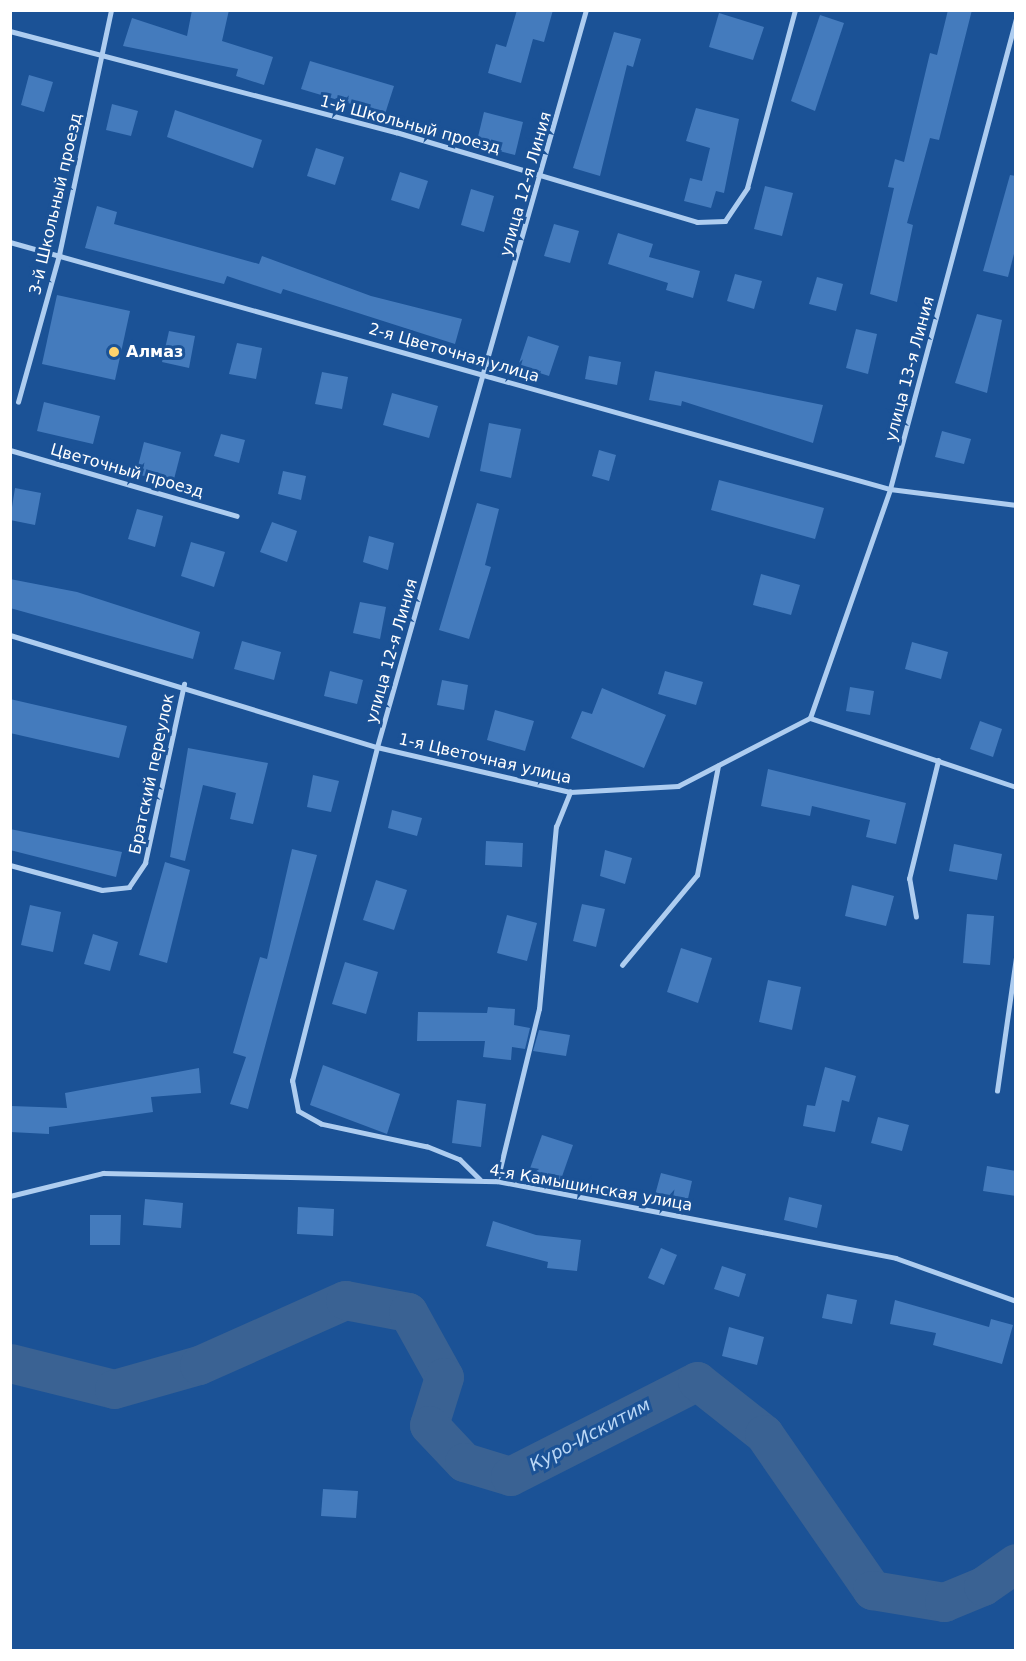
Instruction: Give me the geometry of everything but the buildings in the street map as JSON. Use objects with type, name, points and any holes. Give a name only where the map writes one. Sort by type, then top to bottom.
[{"type":"lane","name":"3-й Школьный проезд","points":[[18,402],[59,255],[111,10]]},
{"type":"lane","name":"улица 12-я Линия","points":[[480,1180],[460,1160],[427,1147],[321,1124],[298,1111],[292,1081],[377,747],[542,174],[586,10]]},
{"type":"lane","name":"1-й Школьный проезд","points":[[10,31],[542,174],[697,222],[725,221],[747,188],[795,10]]},
{"type":"lane","name":"улица 13-я Линия","points":[[810,718],[890,489],[1016,20]]},
{"type":"lane","name":"2-я Цветочная улица","points":[[10,242],[890,489],[1016,505]]},
{"type":"lane","name":"Цветочный проезд","points":[[10,450],[237,516]]},
{"type":"lane","name":"1-я Цветочная улица","points":[[10,635],[184,684],[377,747],[570,792],[678,786],[810,718]]},
{"type":"lane","name":"Братский переулок","points":[[10,865],[102,890],[129,887],[145,863],[184,684]]},
{"type":"lane","points":[[810,718],[1016,787]]},
{"type":"lane","points":[[916,917],[909,879],[938,761]]},
{"type":"lane","points":[[621,965],[697,875],[718,766]]},
{"type":"lane","points":[[498,1181],[539,1009],[556,827],[570,792]]},
{"type":"lane","points":[[997,1091],[1016,957]]},
{"type":"lane","name":"4-я Камышинская улица","points":[[10,1196],[102,1173],[498,1181],[896,1258],[1016,1301]]},
{"type":"waterway","name":"Куро-Искитим","points":[[10,1363],[114,1389],[199,1365],[345,1300],[408,1312],[444,1377],[429,1425],[464,1462],[510,1476],[697,1381],[764,1434],[872,1590],[944,1602],[983,1586],[1016,1563]]},
{"type":"place","name":"Алмаз","points":[[114,352]]}]
